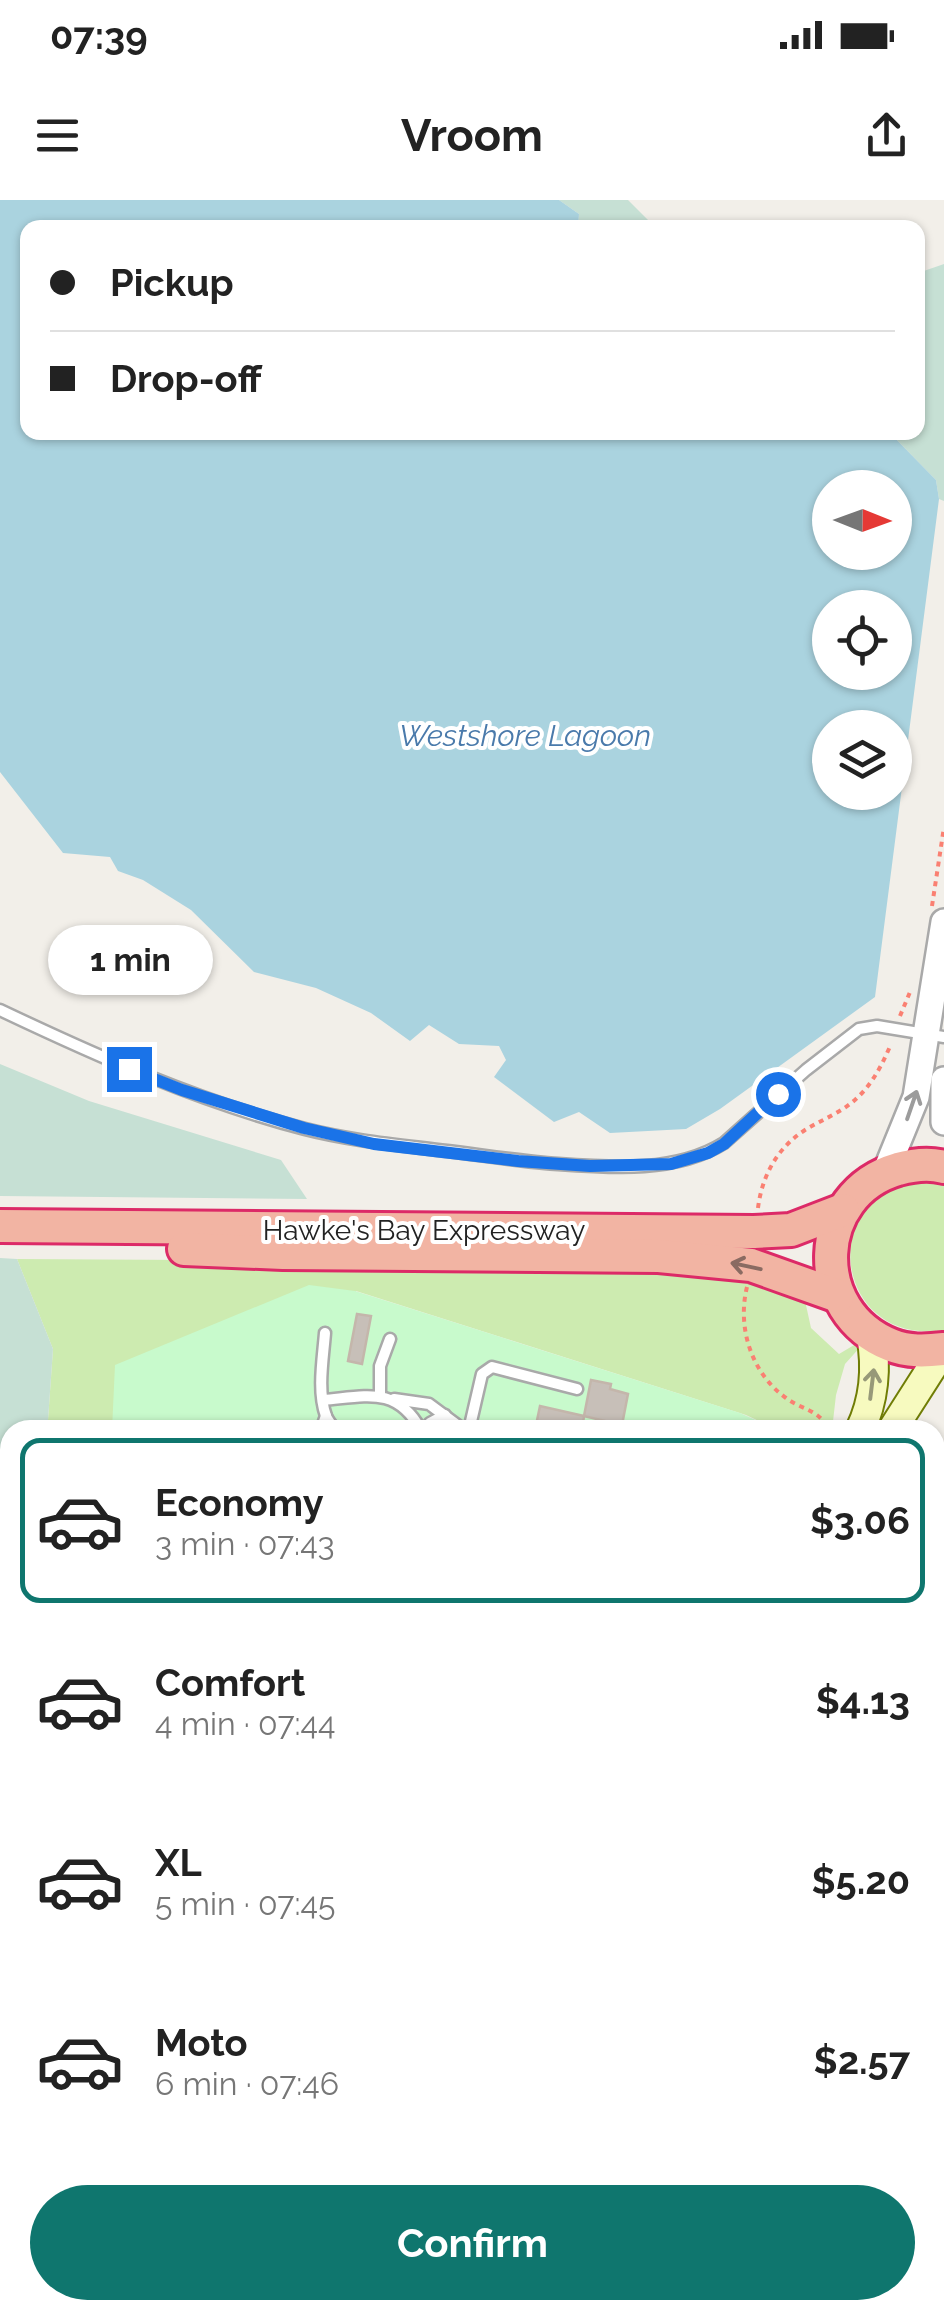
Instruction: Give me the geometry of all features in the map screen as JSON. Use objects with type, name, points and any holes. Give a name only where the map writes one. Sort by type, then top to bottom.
[{"type":"highway","points":[[944,1167],[911,1165],[869,1182],[844,1210],[834,1230],[830,1252],[838,1296],[852,1318],[871,1336],[894,1347],[918,1352],[944,1349]]},
{"type":"highway","name":"Hawke's Bay Expressway","points":[[0,1226],[754,1232],[791,1230],[844,1210]]},
{"type":"highway","name":"Hawke's Bay Expressway","points":[[0,1244],[283,1253],[659,1256],[751,1265],[838,1296]]},
{"type":"main road","points":[[864,1420],[874,1373],[871,1336]]},
{"type":"main road","points":[[898,1420],[944,1349]]},
{"type":"street","points":[[885,1173],[916,1098],[935,1036],[944,922]]},
{"type":"street","points":[[944,1080],[944,1122]]},
{"type":"lane","points":[[0,1010],[102,1059],[166,1084],[304,1128],[374,1144],[590,1166],[671,1164],[708,1153],[724,1144],[806,1070],[859,1029],[877,1026],[935,1036]]},
{"type":"lane","points":[[325,1333],[321,1375],[329,1420]]},
{"type":"lane","points":[[390,1339],[380,1366],[386,1398],[416,1420]]},
{"type":"lane","points":[[469,1420],[482,1374],[492,1367],[577,1390]]},
{"type":"lane","points":[[324,1400],[386,1398],[429,1404],[453,1420]]},
{"type":"lane","points":[[436,1420],[446,1415]]},
{"type":"lane","points":[[325,1420],[326,1416]]},
{"type":"path","points":[[756,1218],[760,1192],[771,1165],[786,1145],[861,1095],[890,1045]]},
{"type":"path","points":[[743,1303],[745,1333],[757,1364],[775,1389],[823,1420]]},
{"type":"green space","points":[[902,1185],[944,1185],[944,1330],[909,1329],[882,1318],[863,1298],[852,1274],[851,1247],[858,1221],[875,1200]]},
{"type":"green space","points":[[17,1259],[189,1260],[359,1271],[661,1269],[750,1282],[804,1296],[811,1328],[839,1354],[871,1335],[845,1364],[833,1420],[757,1420],[356,1291],[319,1420],[48,1420],[53,1349]]},
{"type":"green space","points":[[309,1285],[355,1291],[756,1420],[112,1420],[115,1365]]},
{"type":"shaded area","points":[[559,200],[628,200],[648,220],[579,220],[579,214]]},
{"type":"shaded area","points":[[944,264],[944,501],[939,499],[936,480],[897,440],[925,440],[925,271]]},
{"type":"shaded area","points":[[0,1064],[89,1101],[281,1160],[307,1199],[0,1196]]},
{"type":"shaded area","points":[[0,1258],[17,1259],[53,1349],[48,1420],[0,1420]]},
{"type":"water","name":"Westshore Lagoon","points":[[0,200],[559,200],[579,214],[579,220],[20,220],[20,440],[897,440],[936,480],[939,499],[912,710],[812,710],[812,810],[899,810],[875,997],[720,1109],[686,1129],[610,1133],[579,1112],[554,1122],[494,1077],[506,1060],[499,1046],[459,1044],[429,1025],[410,1041],[371,1013],[316,988],[254,972],[191,910],[143,880],[118,871],[110,857],[63,853],[0,772]]},
{"type":"building","points":[[357,1314],[371,1316],[362,1364],[348,1361]]},
{"type":"building","points":[[591,1380],[611,1384],[610,1389],[628,1394],[623,1420],[584,1416]]},
{"type":"building","points":[[540,1406],[584,1416],[583,1420],[537,1420]]},
{"type":"route","points":[[129,1069],[304,1128],[374,1144],[590,1166],[671,1164],[708,1153],[724,1144],[778,1094]]}]
